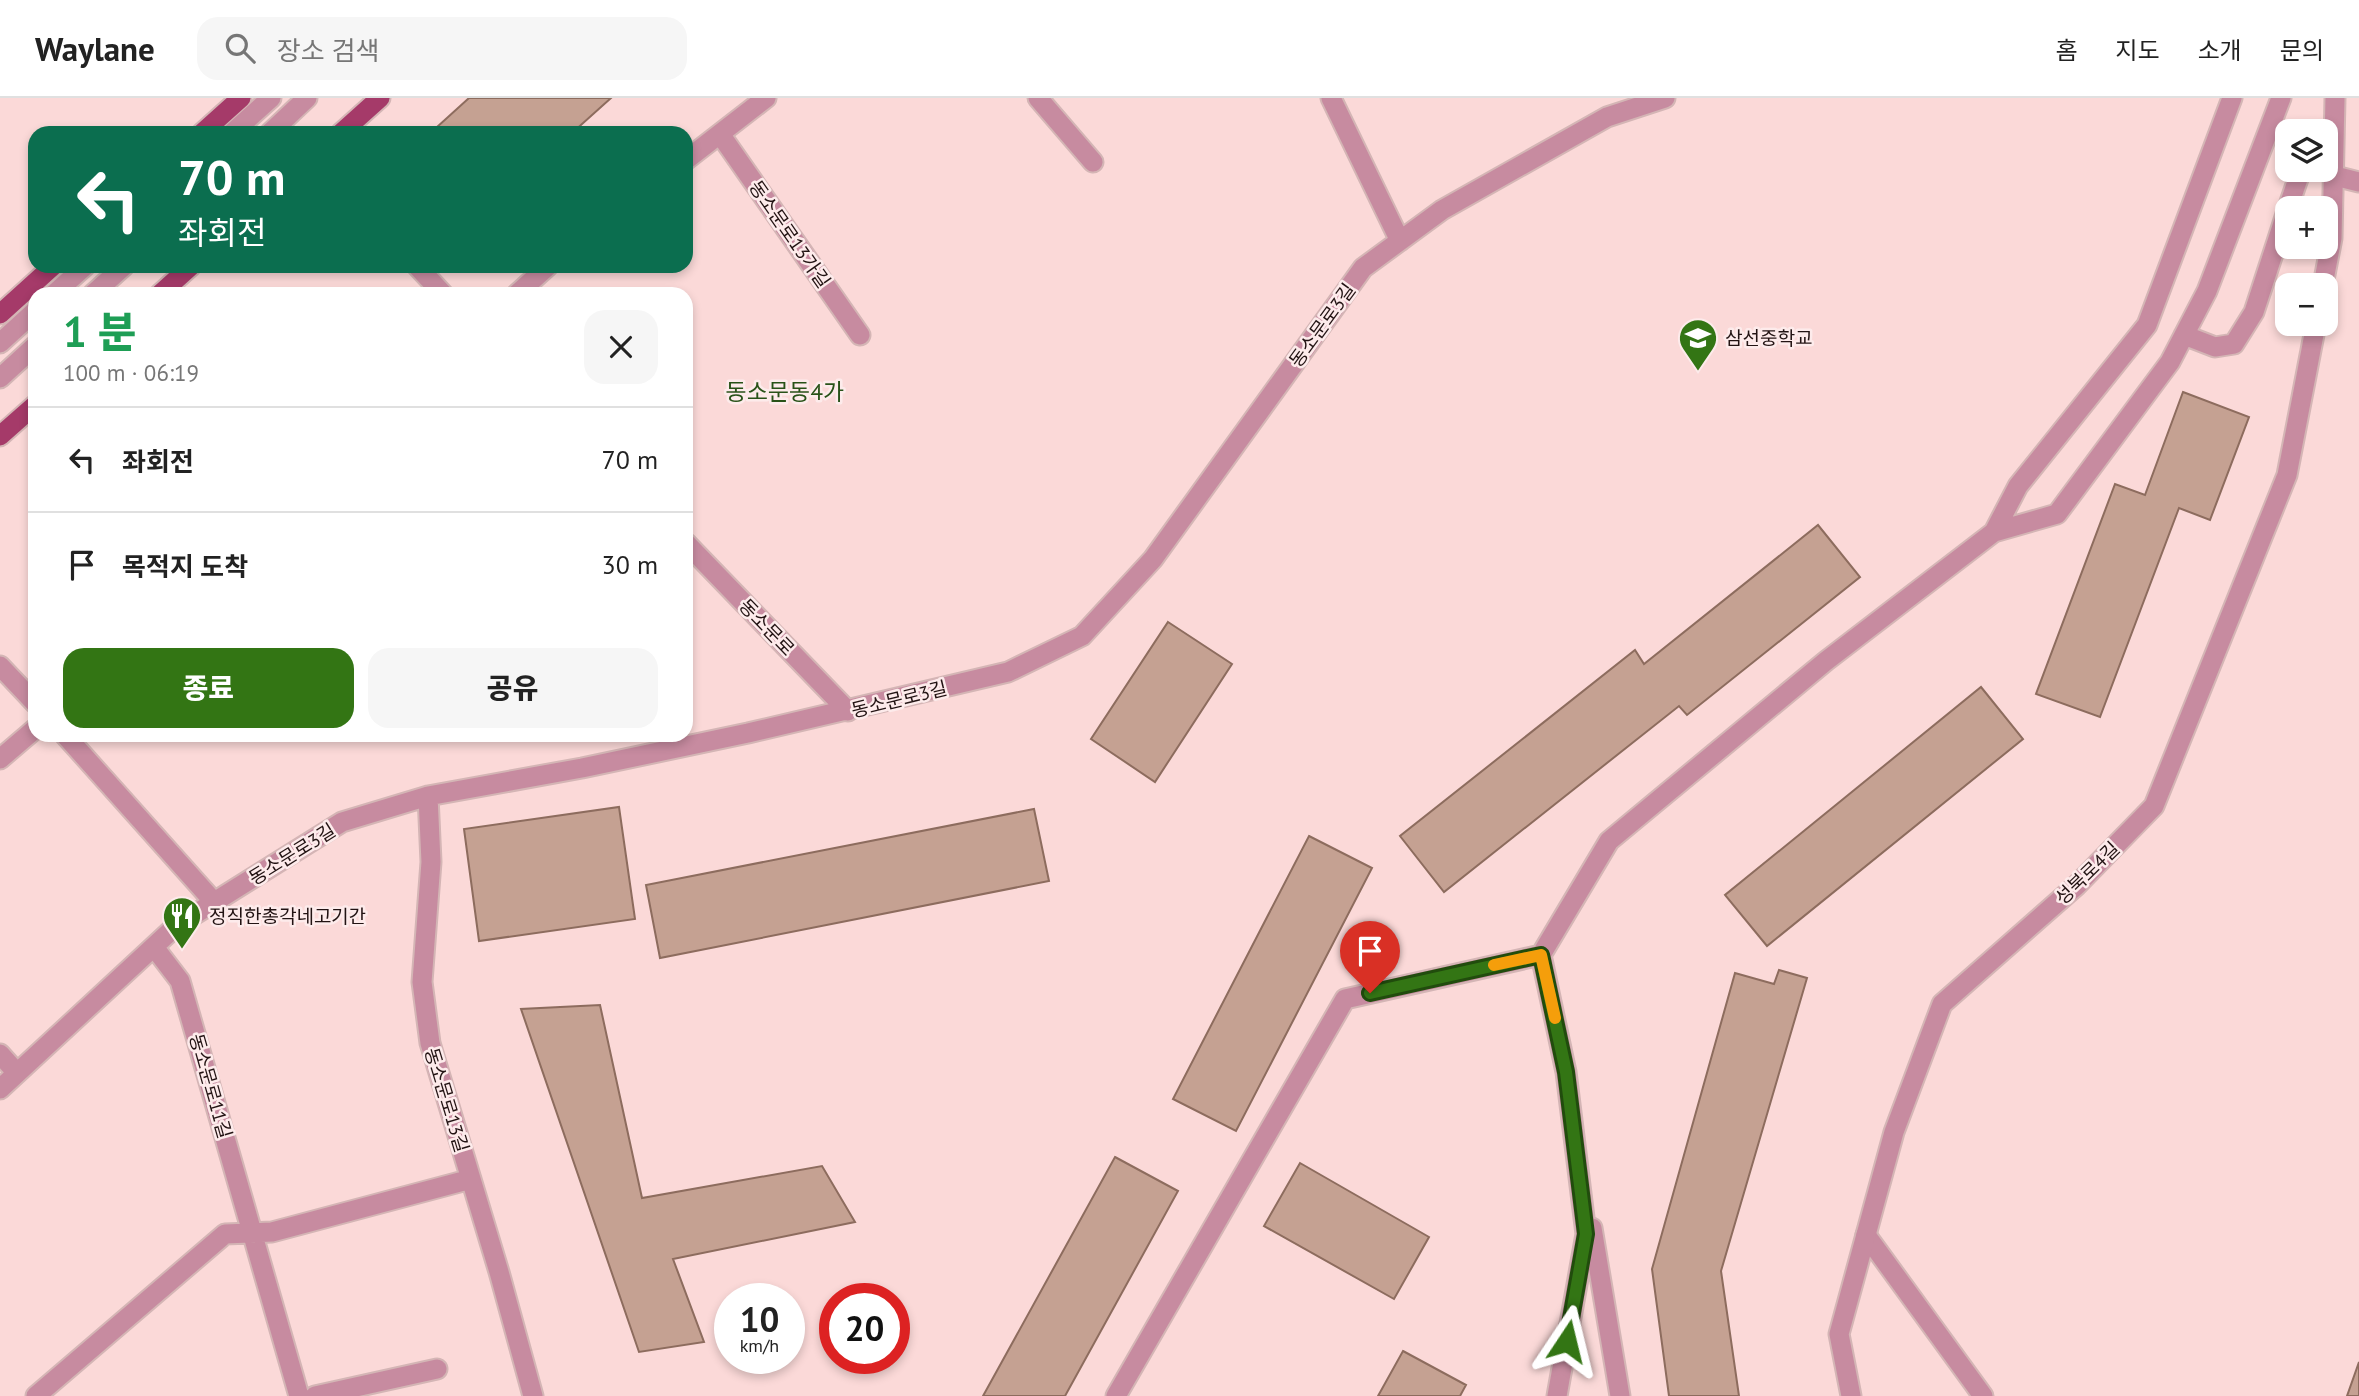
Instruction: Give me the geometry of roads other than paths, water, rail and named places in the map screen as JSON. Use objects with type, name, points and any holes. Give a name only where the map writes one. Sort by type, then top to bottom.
[{"type":"main road","points":[[210,126],[241,98]]},
{"type":"main road","points":[[349,126],[380,98]]},
{"type":"main road","points":[[30,287],[45,273]]},
{"type":"main road","points":[[168,287],[183,273]]},
{"type":"main road","points":[[0,314],[28,289]]},
{"type":"main road","points":[[0,436],[28,411]]},
{"type":"street","points":[[240,126],[271,98]]},
{"type":"street","points":[[277,126],[307,98]]},
{"type":"street","points":[[693,155],[766,98]]},
{"type":"street","points":[[1038,98],[1093,162]]},
{"type":"street","points":[[1331,98],[1400,241]]},
{"type":"street","points":[[1994,532],[2018,486],[2147,325],[2232,98]]},
{"type":"street","points":[[1620,1396],[1566,1072],[1541,955],[1609,841],[1826,661],[1994,532],[2057,514],[2170,362],[2207,291],[2281,98]]},
{"type":"street","points":[[2335,98],[2335,119]]},
{"type":"street","name":"동소문로3길","points":[[0,1089],[176,926],[342,822],[428,796],[582,768],[848,711],[1008,672],[1082,636],[1153,559],[1363,268],[1442,210],[1607,117],[1660,99]]},
{"type":"street","name":"동소문로13가길","points":[[720,134],[860,335]]},
{"type":"street","points":[[2338,177],[2359,182]]},
{"type":"street","points":[[2325,273],[2332,238],[2335,182]]},
{"type":"street","points":[[2184,335],[2215,347],[2234,344],[2254,312],[2275,248]]},
{"type":"street","points":[[62,287],[77,273]]},
{"type":"street","points":[[101,287],[116,273]]},
{"type":"street","points":[[424,273],[436,287]]},
{"type":"street","points":[[525,287],[540,273]]},
{"type":"street","points":[[0,343],[28,317]]},
{"type":"street","name":"성북로4길","points":[[1851,1396],[1839,1334],[1894,1132],[1942,1004],[2077,885],[2154,806],[2287,475],[2314,336]]},
{"type":"street","points":[[0,378],[28,352]]},
{"type":"street","name":"동소문로","points":[[693,549],[848,711]]},
{"type":"street","points":[[0,666],[28,696]]},
{"type":"street","points":[[0,760],[28,735]]},
{"type":"street","points":[[71,742],[214,902]]},
{"type":"street","name":"동소문로13길","points":[[428,796],[430,862],[422,982],[430,1043],[533,1396]]},
{"type":"street","name":"동소문로11길","points":[[154,947],[180,981],[299,1396]]},
{"type":"street","points":[[1116,1396],[1345,999],[1541,955]]},
{"type":"street","points":[[0,1054],[17,1073]]},
{"type":"street","points":[[1557,1396],[1586,1234],[1566,1072]]},
{"type":"street","points":[[36,1396],[225,1234],[272,1232],[471,1179]]},
{"type":"street","points":[[1866,1235],[1983,1396]]},
{"type":"street","points":[[315,1396],[437,1368]]},
{"type":"place","name":"삼선중학교","points":[[1698,372]]},
{"type":"place","name":"정직한총각네고기간","points":[[182,950]]},
{"type":"district","name":"동소문동4가","points":[[785,391]]}]
